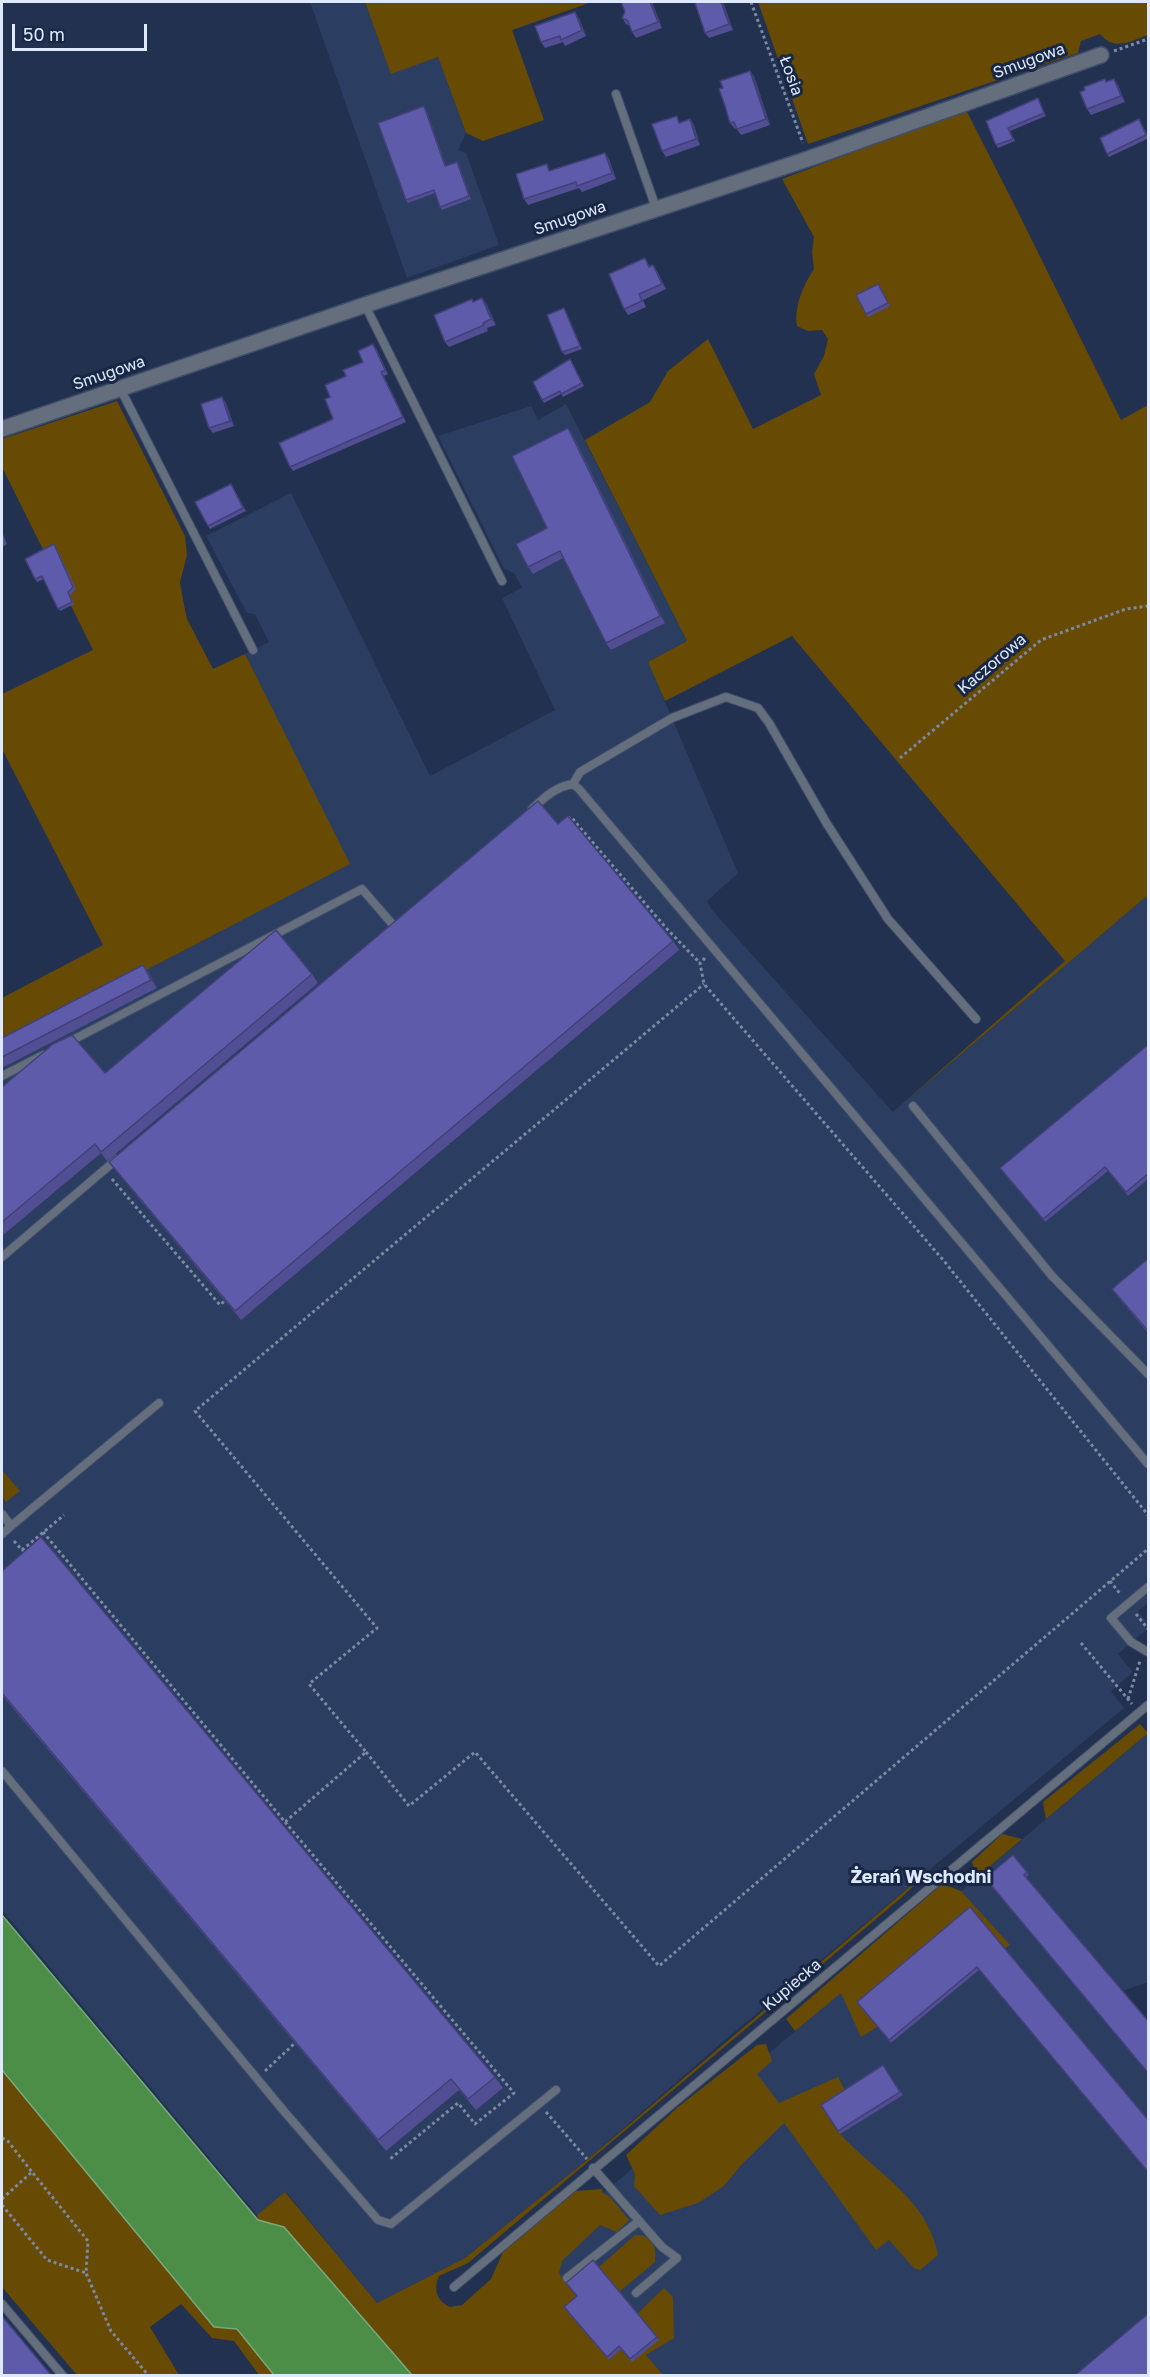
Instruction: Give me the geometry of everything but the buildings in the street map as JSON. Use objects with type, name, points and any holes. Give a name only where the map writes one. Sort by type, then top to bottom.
[{"type":"street","name":"Smugowa","points":[[2,429],[365,305],[808,159],[1101,55]]},
{"type":"lane","points":[[616,94],[656,208]]},
{"type":"lane","points":[[365,305],[502,581]]},
{"type":"lane","points":[[120,388],[253,650]]},
{"type":"lane","points":[[528,812],[553,790],[573,784],[580,772],[672,718],[726,696],[758,708],[827,824],[888,920],[976,1019]]},
{"type":"lane","points":[[573,784],[1149,1464]]},
{"type":"lane","points":[[57,1048],[362,889],[394,926]]},
{"type":"lane","points":[[387,932],[404,918]]},
{"type":"lane","points":[[2,1076],[48,1052]]},
{"type":"lane","points":[[913,1106],[1052,1276],[1149,1374]]},
{"type":"lane","points":[[2,1257],[120,1156]]},
{"type":"lane","points":[[2,1514],[6,1530],[159,1403]]},
{"type":"lane","points":[[1146,1650],[1131,1642],[1111,1618],[1149,1587]]},
{"type":"lane","name":"Kupiecka","points":[[454,2287],[593,2168],[1149,1705]]},
{"type":"lane","points":[[2,1771],[378,2220],[391,2224],[556,2090]]},
{"type":"lane","points":[[593,2168],[662,2247],[677,2258],[636,2293]]},
{"type":"lane","points":[[567,2278],[639,2221]]},
{"type":"lane","points":[[2,2304],[63,2376]]},
{"type":"path","name":"Łosia","points":[[750,2],[808,159]]},
{"type":"path","points":[[1101,55],[1149,39]]},
{"type":"path","name":"Kaczorowa","points":[[900,758],[1041,640],[1125,609],[1149,606]]},
{"type":"path","points":[[563,824],[571,817],[667,929],[700,963],[704,984],[944,1261],[1149,1515]]},
{"type":"path","points":[[594,860],[603,853]]},
{"type":"path","points":[[627,898],[636,891]]},
{"type":"path","points":[[658,936],[667,929]]},
{"type":"path","points":[[700,963],[706,957],[707,941]]},
{"type":"path","points":[[704,984],[195,1411],[377,1628],[309,1684],[409,1806],[475,1752],[659,1966],[1149,1549]]},
{"type":"path","points":[[104,1170],[220,1305],[228,1298]]},
{"type":"path","points":[[124,1193],[132,1186]]},
{"type":"path","points":[[155,1230],[163,1224]]},
{"type":"path","points":[[187,1267],[196,1260]]},
{"type":"path","points":[[6,1530],[22,1550],[64,1515]]},
{"type":"path","points":[[43,1532],[268,1805],[285,1822],[514,2093],[476,2124],[458,2103],[390,2159]]},
{"type":"path","points":[[1129,1604],[1149,1629]]},
{"type":"path","points":[[1081,1643],[1139,1712]]},
{"type":"path","points":[[1128,1699],[1146,1650]]},
{"type":"path","points":[[285,1822],[366,1752]]},
{"type":"path","points":[[257,2078],[295,2043]]},
{"type":"path","points":[[539,2104],[593,2168]]},
{"type":"path","points":[[2,2138],[7,2140],[88,2241],[86,2273],[111,2331],[149,2376]]},
{"type":"path","points":[[2,2199],[32,2172]]},
{"type":"path","points":[[2,2205],[47,2260],[86,2273]]},
{"type":"shaded area","points":[[310,2],[365,2],[391,73],[438,57],[466,133],[458,150],[466,153],[499,245],[407,278]]},
{"type":"shaded area","points":[[365,2],[592,2],[512,30],[544,120],[483,141],[466,133],[438,57],[391,74]]},
{"type":"shaded area","points":[[758,2],[1148,2],[1148,35],[1117,44],[1111,43],[1100,34],[1081,41],[1078,53],[808,144]]},
{"type":"shaded area","points":[[966,110],[1121,420],[1148,405],[1148,895],[893,1112],[1065,961],[792,636],[665,701],[648,662],[687,641],[585,440],[650,402],[668,371],[708,339],[753,429],[821,395],[814,374],[824,356],[828,339],[822,330],[808,331],[797,326],[796,319],[800,296],[814,269],[812,252],[814,237],[782,179]]},
{"type":"shaded area","points":[[117,401],[185,536],[187,555],[180,582],[187,619],[213,669],[245,654],[350,864],[2,1045],[2,998],[103,945],[2,749],[2,694],[93,650],[2,467],[2,439]]},
{"type":"shaded area","points":[[566,404],[687,641],[648,662],[738,873],[707,901],[712,910],[893,1112],[1148,895],[1148,1603],[1138,1611],[1148,1624],[1148,1628],[1118,1654],[1133,1672],[1111,1691],[1124,1708],[720,2044],[587,2160],[465,2258],[377,2303],[286,2192],[257,2215],[2,1910],[2,1045],[349,864],[245,654],[269,642],[255,614],[247,613],[206,536],[291,493],[430,776],[555,710],[502,598],[522,588],[514,573],[504,569],[438,436],[531,406],[538,420]]},
{"type":"shaded area","points":[[2,1470],[20,1491],[6,1502],[2,1496]]},
{"type":"shaded area","points":[[1140,1724],[1148,1733],[1046,1819],[1043,1802]]},
{"type":"shaded area","points":[[1148,1733],[1148,1982],[1122,1991],[1148,2022],[1148,2375],[663,2376],[646,2355],[620,2375],[524,2260]]},
{"type":"shaded area","points":[[1002,1834],[1022,1839],[977,1877],[972,1862]]},
{"type":"shaded area","points":[[933,1867],[901,1898],[468,2263],[439,2276],[436,2290],[442,2302],[450,2307],[462,2305],[491,2279],[503,2252],[576,2191],[602,2189],[603,2193],[610,2197],[629,2220],[617,2232],[600,2225],[562,2261],[559,2273],[579,2299],[609,2360],[621,2349],[637,2314],[664,2288],[673,2297],[674,2338],[646,2355],[663,2375],[412,2375],[284,2227],[258,2220],[257,2215],[285,2192],[377,2303],[465,2258],[587,2160]]},
{"type":"shaded area","points":[[942,1884],[961,1891],[1010,1945],[861,2037],[841,1993],[795,2031],[786,2019]]},
{"type":"shaded area","points":[[2,1915],[258,2220],[284,2227],[412,2375],[274,2375],[237,2329],[214,2327],[2,2070]]},
{"type":"shaded area","points":[[766,2044],[772,2061],[757,2074],[779,2103],[838,2077],[846,2093],[823,2108],[841,2135],[899,2189],[923,2218],[932,2235],[938,2255],[920,2270],[914,2268],[889,2240],[876,2250],[784,2123],[741,2165],[724,2186],[698,2203],[660,2215],[634,2186],[635,2174],[626,2155],[678,2107],[757,2045]]},
{"type":"shaded area","points":[[2,2070],[214,2327],[237,2329],[274,2375],[259,2375],[234,2341],[212,2338],[181,2304],[150,2327],[179,2375],[77,2375],[2,2287]]},
{"type":"shaded area","points":[[635,2235],[646,2237],[652,2242],[655,2262],[619,2292],[599,2267]]},
{"type":"district","name":"Żerań Wschodni","points":[[921,1877]]}]
